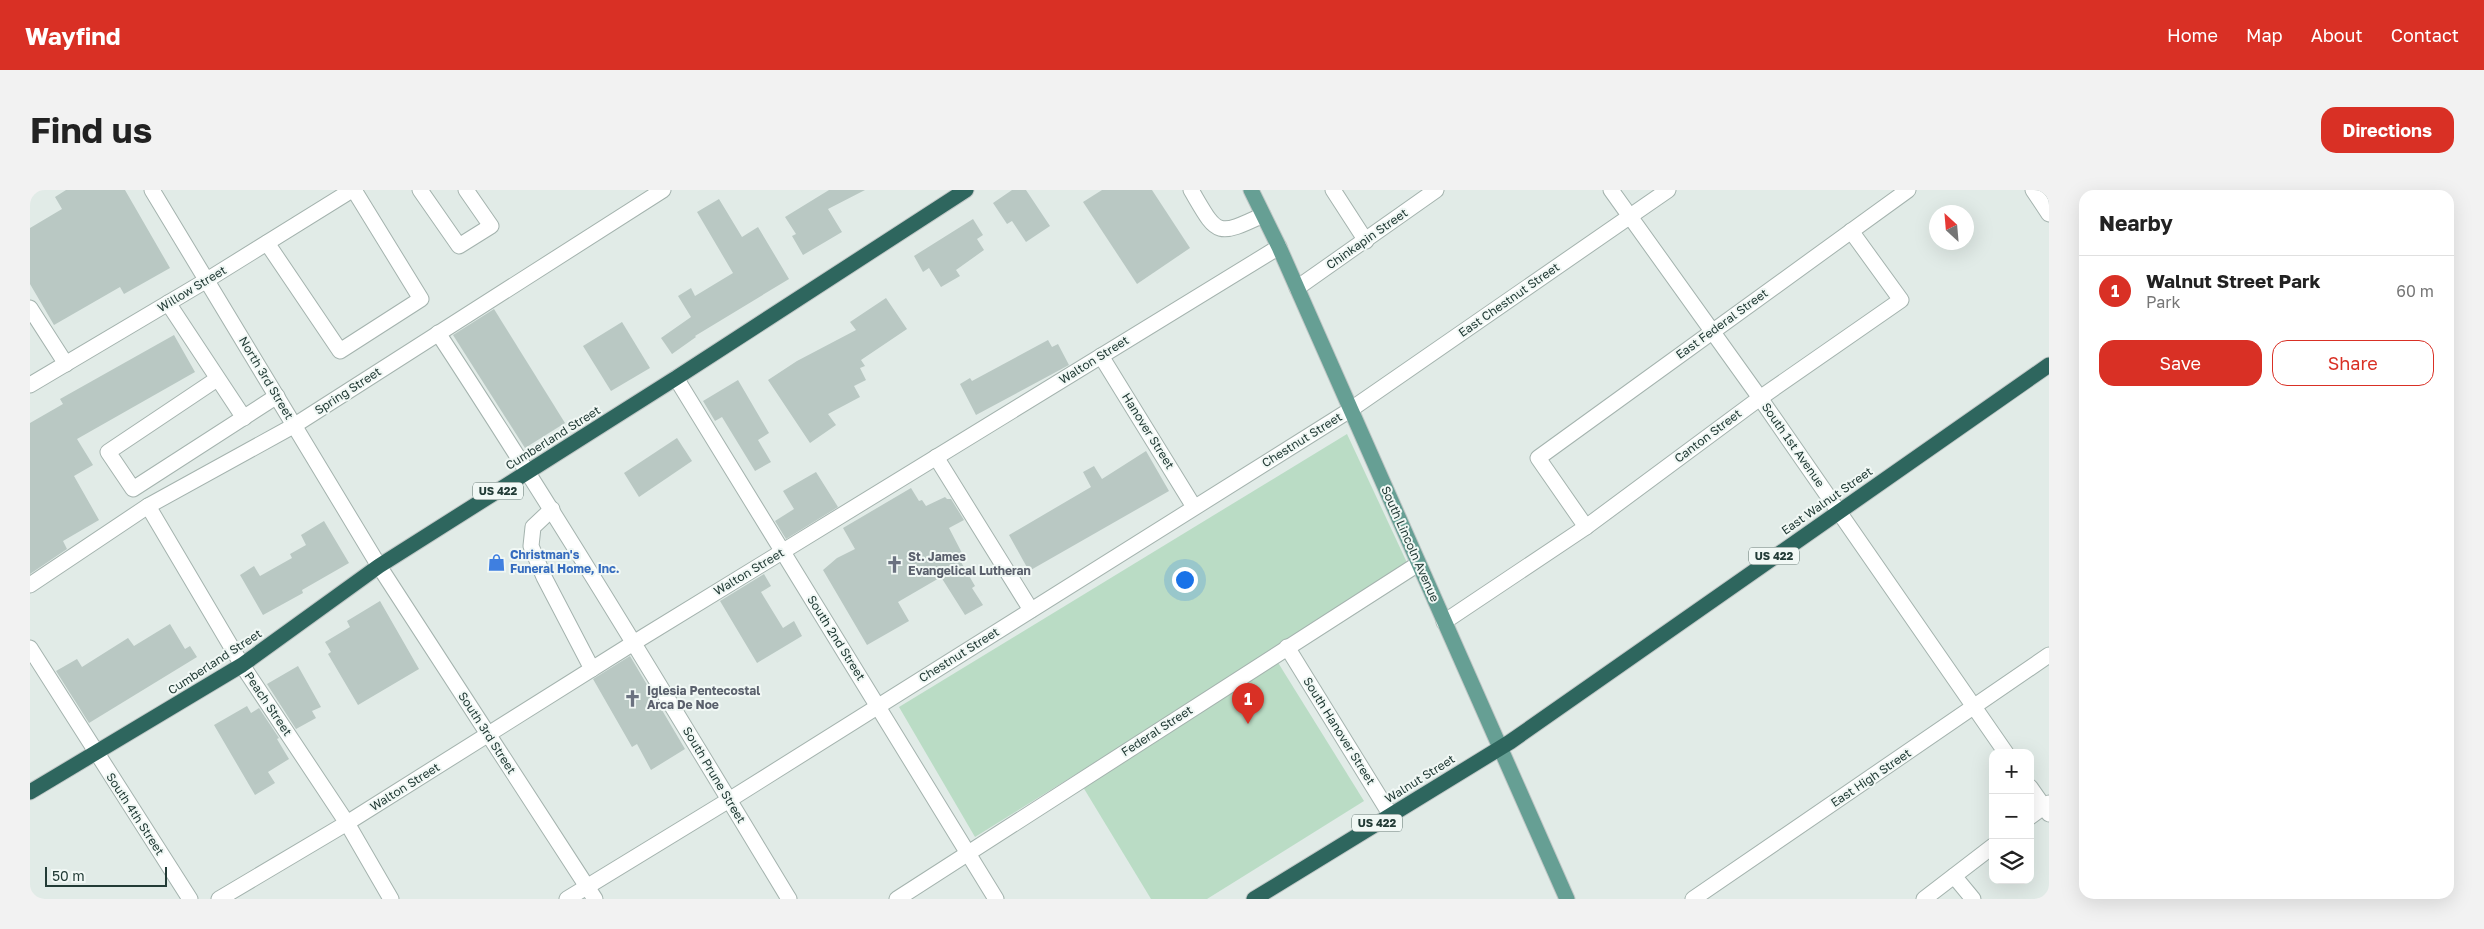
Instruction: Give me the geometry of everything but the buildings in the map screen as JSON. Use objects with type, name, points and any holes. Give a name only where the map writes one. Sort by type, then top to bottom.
[{"type":"highway","name":"Cumberland Street","points":[[30,792],[242,665],[379,566],[676,378],[966,190]]},
{"type":"highway","name":"East Walnut Street","points":[[1500,748],[2049,365]]},
{"type":"highway","name":"Walnut Street","points":[[1254,899],[1500,748]]},
{"type":"main road","name":"South Lincoln Avenue","points":[[1252,190],[1279,247],[1566,899]]},
{"type":"street","name":"North 3rd Street","points":[[152,190],[379,566]]},
{"type":"street","name":"Willow Street","points":[[30,385],[207,280],[353,190]]},
{"type":"street","points":[[267,243],[340,352],[422,299],[353,190]]},
{"type":"street","points":[[420,190],[459,246],[491,226],[466,190]]},
{"type":"street","name":"Spring Street","points":[[30,585],[148,506],[295,425],[663,190]]},
{"type":"street","points":[[1191,190],[1212,224],[1222,230],[1232,230],[1263,215]]},
{"type":"street","points":[[1333,190],[1366,241]]},
{"type":"street","name":"Chinkapin Street","points":[[1297,288],[1436,190]]},
{"type":"street","name":"South 1st Avenue","points":[[1611,190],[1839,510],[2003,749]]},
{"type":"street","name":"East Chestnut Street","points":[[1350,410],[1668,190]]},
{"type":"street","name":"East Federal Street","points":[[1586,527],[1538,458],[1908,190]]},
{"type":"street","name":"Canton Street","points":[[1444,622],[1586,527],[1760,398],[1901,300],[1851,231]]},
{"type":"street","name":"Walton Street","points":[[219,899],[347,823],[635,642],[1279,247]]},
{"type":"street","points":[[168,303],[244,418]]},
{"type":"street","points":[[30,308],[66,364]]},
{"type":"street","name":"South Prune Street","points":[[438,334],[552,509],[635,642],[789,899]]},
{"type":"street","name":"Hanover Street","points":[[1101,356],[1194,507]]},
{"type":"street","name":"South 2nd Street","points":[[676,378],[996,899]]},
{"type":"street","points":[[217,379],[108,452],[133,489],[277,396]]},
{"type":"street","name":"Chestnut Street","points":[[567,899],[591,893],[729,800],[1350,410]]},
{"type":"street","points":[[936,457],[1031,610]]},
{"type":"street","name":"Peach Street","points":[[148,506],[242,665],[347,823],[391,899]]},
{"type":"street","points":[[552,509],[533,528],[530,546],[592,669]]},
{"type":"street","name":"Federal Street","points":[[897,899],[1418,564]]},
{"type":"street","name":"South 3rd Street","points":[[379,566],[591,893]]},
{"type":"street","name":"South Hanover Street","points":[[1287,647],[1390,814]]},
{"type":"street","name":"South 4th Street","points":[[30,648],[190,899]]},
{"type":"street","name":"East High Street","points":[[1693,899],[2049,655]]},
{"type":"street","points":[[2034,792],[2047,808],[2034,815]]},
{"type":"street","points":[[1924,899],[1989,849]]},
{"type":"street","points":[[1954,876],[1973,899]]},
{"type":"green space","points":[[1347,434],[1409,567],[975,837],[899,707]]},
{"type":"green space","points":[[1277,661],[1364,801],[1207,899],[1151,899],[1083,787]]},
{"type":"place","name":"Christman's Funeral Home, Inc.","points":[[496,562]]},
{"type":"place","name":"St. James Evangelical Lutheran","points":[[894,564]]},
{"type":"place","name":"Iglesia Pentecostal Arca De Noe","points":[[633,698]]},
{"type":"place","name":"Walnut Street Park","points":[[1248,724]]}]
